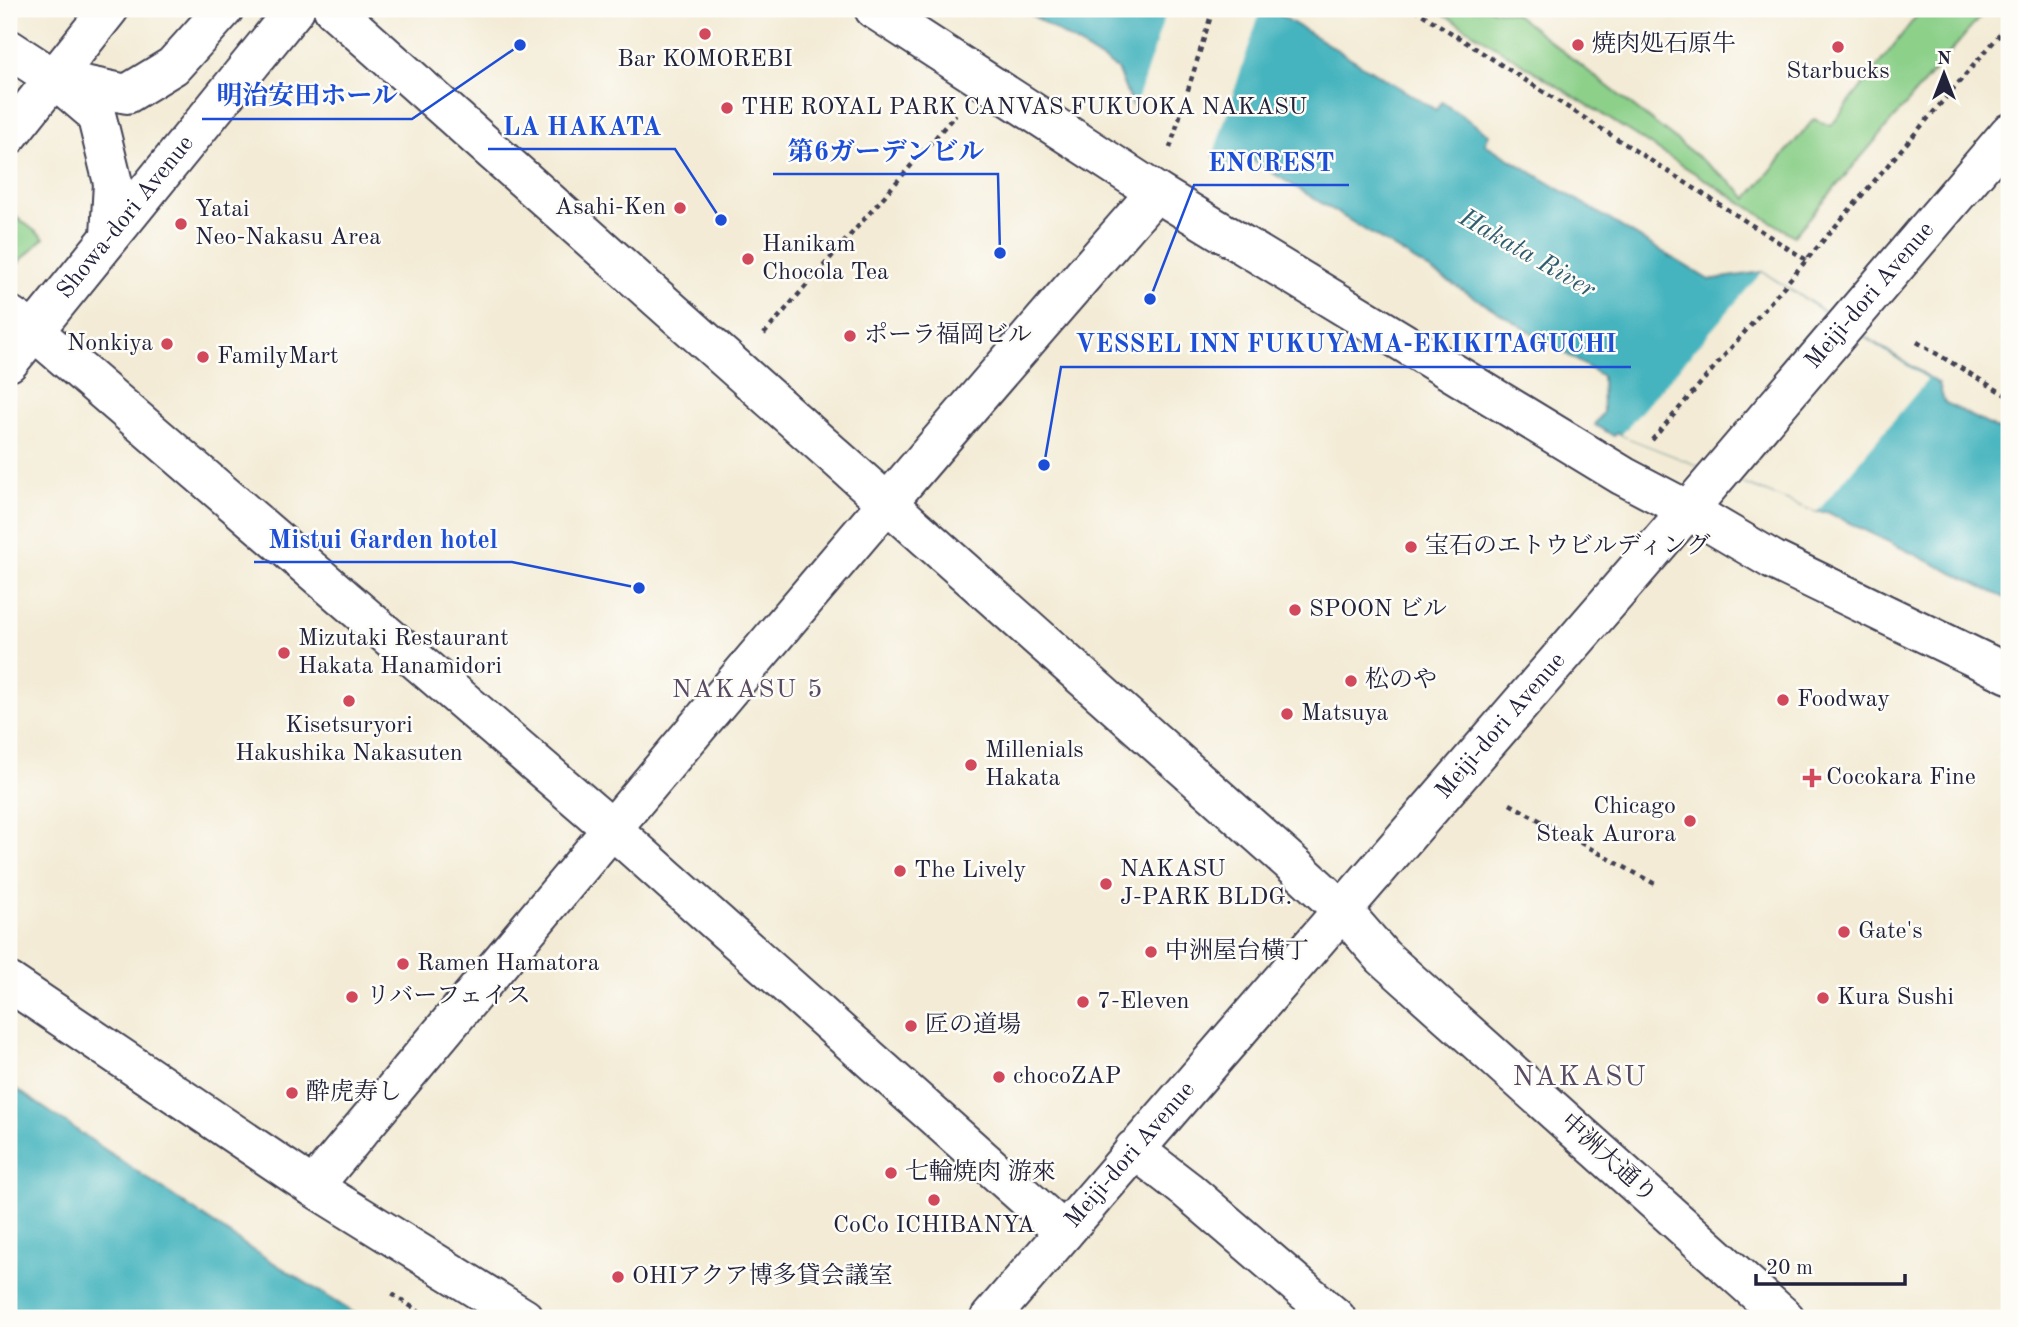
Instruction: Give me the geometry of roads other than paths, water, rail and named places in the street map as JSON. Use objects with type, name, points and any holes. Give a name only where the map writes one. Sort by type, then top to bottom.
[{"type":"street","points":[[9,135],[108,9]]},
{"type":"street","points":[[55,79],[127,94],[173,66],[224,9]]},
{"type":"street","name":"Showa-dori Avenue","points":[[9,362],[22,324],[110,235],[296,9]]},
{"type":"street","name":"中洲大通り","points":[[333,9],[1342,910],[1383,957],[1785,1318]]},
{"type":"street","points":[[874,9],[1156,192],[1623,476],[1773,560],[2009,674]]},
{"type":"street","points":[[9,49],[55,79],[96,114],[113,183],[110,235]]},
{"type":"street","name":"Meiji-dori Avenue","points":[[990,1318],[1688,510],[2009,133]]},
{"type":"street","points":[[313,1187],[885,503],[1156,192]]},
{"type":"street","points":[[22,324],[611,828],[1064,1232]]},
{"type":"street","points":[[9,982],[313,1187],[524,1318]]},
{"type":"street","points":[[1134,1149],[1187,1190],[1336,1318]]},
{"type":"water","name":"Hakata River","points":[[1022,9],[1270,9],[1436,110],[1442,102],[1489,134],[1485,144],[1709,280],[1762,272],[1939,384],[1944,402],[2009,435],[2009,600],[1827,512],[1817,512],[1617,433],[1614,436],[1595,425],[1603,412],[1602,376],[1245,156],[1233,168],[1132,105],[1117,69]]},
{"type":"water","points":[[9,1084],[242,1243],[362,1318],[9,1318]]},
{"type":"place","name":"Bar KOMOREBI","points":[[705,34]]},
{"type":"place","name":"明治安田ホール","points":[[520,45]]},
{"type":"place","name":"焼肉処石原牛","points":[[1578,45]]},
{"type":"place","name":"Starbucks","points":[[1838,47]]},
{"type":"place","name":"THE ROYAL PARK CANVAS FUKUOKA NAKASU","points":[[727,108]]},
{"type":"place","name":"Asahi-Ken","points":[[680,208]]},
{"type":"place","name":"LA HAKATA","points":[[721,220]]},
{"type":"place","name":"Yatai Neo-Nakasu Area","points":[[181,224]]},
{"type":"place","name":"第6ガーデンビル","points":[[1000,253]]},
{"type":"place","name":"Hanikam Chocola Tea","points":[[748,259]]},
{"type":"place","name":"ENCREST","points":[[1150,299]]},
{"type":"place","name":"ポーラ福岡ビル","points":[[850,336]]},
{"type":"place","name":"Nonkiya","points":[[167,344]]},
{"type":"place","name":"FamilyMart","points":[[203,357]]},
{"type":"place","name":"VESSEL INN FUKUYAMA-EKIKITAGUCHI","points":[[1044,465]]},
{"type":"place","name":"宝石のエトウビルディング","points":[[1411,547]]},
{"type":"place","name":"Mistui Garden hotel","points":[[639,588]]},
{"type":"place","name":"SPOON ビル","points":[[1295,610]]},
{"type":"place","name":"Mizutaki Restaurant Hakata Hanamidori","points":[[284,653]]},
{"type":"place","name":"松のや","points":[[1351,681]]},
{"type":"place","name":"Foodway","points":[[1783,700]]},
{"type":"place","name":"Kisetsuryori Hakushika Nakasuten","points":[[349,701]]},
{"type":"place","name":"Matsuya","points":[[1287,714]]},
{"type":"place","name":"Millenials Hakata","points":[[971,765]]},
{"type":"place","name":"Cocokara Fine","points":[[1812,778]]},
{"type":"place","name":"Chicago Steak Aurora","points":[[1690,821]]},
{"type":"place","name":"The Lively","points":[[900,871]]},
{"type":"place","name":"NAKASU J-PARK BLDG.","points":[[1106,884]]},
{"type":"place","name":"Gate's","points":[[1844,932]]},
{"type":"place","name":"中洲屋台橫丁","points":[[1151,952]]},
{"type":"place","name":"Ramen Hamatora","points":[[403,964]]},
{"type":"place","name":"リバーフェイス","points":[[352,997]]},
{"type":"place","name":"Kura Sushi","points":[[1823,998]]},
{"type":"place","name":"7-Eleven","points":[[1083,1002]]},
{"type":"place","name":"匠の道場","points":[[911,1026]]},
{"type":"place","name":"chocoZAP","points":[[999,1077]]},
{"type":"place","name":"酔虎寿し","points":[[292,1093]]},
{"type":"place","name":"七輪焼肉 游來","points":[[891,1173]]},
{"type":"place","name":"CoCo ICHIBANYA","points":[[934,1200]]},
{"type":"place","name":"OHIアクア博多貸会議室","points":[[618,1277]]},
{"type":"district","name":"NAKASU 5","points":[[748,690]]},
{"type":"district","name":"NAKASU","points":[[1580,1078]]}]
